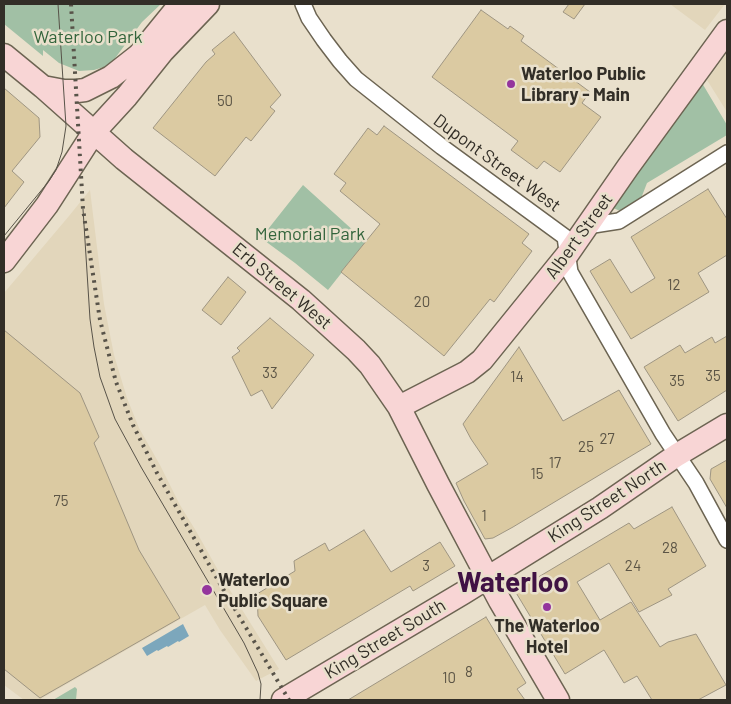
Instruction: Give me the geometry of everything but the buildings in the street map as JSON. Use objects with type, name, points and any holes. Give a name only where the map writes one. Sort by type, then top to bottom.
[{"type":"main road","points":[[43,87],[64,92],[85,90],[111,77],[139,55],[174,12],[183,4]]},
{"type":"main road","points":[[4,261],[47,205],[94,132],[127,96],[163,51],[208,4]]},
{"type":"main road","name":"Albert Street","points":[[399,407],[467,372],[482,360],[567,255],[628,167],[727,31]]},
{"type":"main road","name":"Erb Street West","points":[[4,55],[124,159],[324,320],[370,365],[399,407],[487,578],[558,700]]},
{"type":"main road","name":"King Street North","points":[[487,578],[600,508],[677,455],[727,425]]},
{"type":"main road","name":"King Street South","points":[[283,700],[487,578]]},
{"type":"street","name":"Dupont Street West","points":[[303,4],[309,18],[324,40],[356,79],[442,147],[565,237],[570,272],[659,426],[696,483],[727,540]]},
{"type":"street","points":[[587,226],[619,221],[727,153]]},
{"type":"shaded area","points":[[670,4],[725,4],[705,30]]},
{"type":"shaded area","points":[[727,53],[727,112],[707,80]]},
{"type":"shaded area","points":[[90,190],[104,304],[114,355],[127,398],[139,428],[180,505],[279,669],[256,681],[205,605],[39,700],[24,700],[4,685],[4,293]]},
{"type":"green space","name":"Waterloo Park","points":[[4,4],[161,4],[142,22],[110,65],[94,70],[79,71],[59,63],[43,50],[43,56],[4,24]]},
{"type":"green space","points":[[702,83],[727,125],[727,135],[647,183],[640,201],[620,211],[611,207]]},
{"type":"green space","name":"Memorial Park","points":[[303,185],[366,242],[328,290],[261,238]]},
{"type":"green space","points":[[75,687],[77,689],[76,700],[53,700]]},
{"type":"water","points":[[183,624],[189,636],[147,656],[142,648]]},
{"type":"tram line","points":[[4,236],[49,181],[56,170],[62,152],[66,126],[58,4]]},
{"type":"tram line","points":[[83,209],[90,319],[94,347],[100,377],[115,419],[244,643],[258,673],[261,684],[260,700]]},
{"type":"railway","points":[[71,4],[83,209],[100,320],[116,382],[133,425],[157,473],[289,700]]},
{"type":"place","name":"Waterloo Public Library - Main","points":[[511,84]]},
{"type":"place","name":"Waterloo Public Square","points":[[207,590]]},
{"type":"place","name":"The Waterloo Hotel","points":[[547,607]]},
{"type":"district","name":"Waterloo","points":[[513,583]]}]
